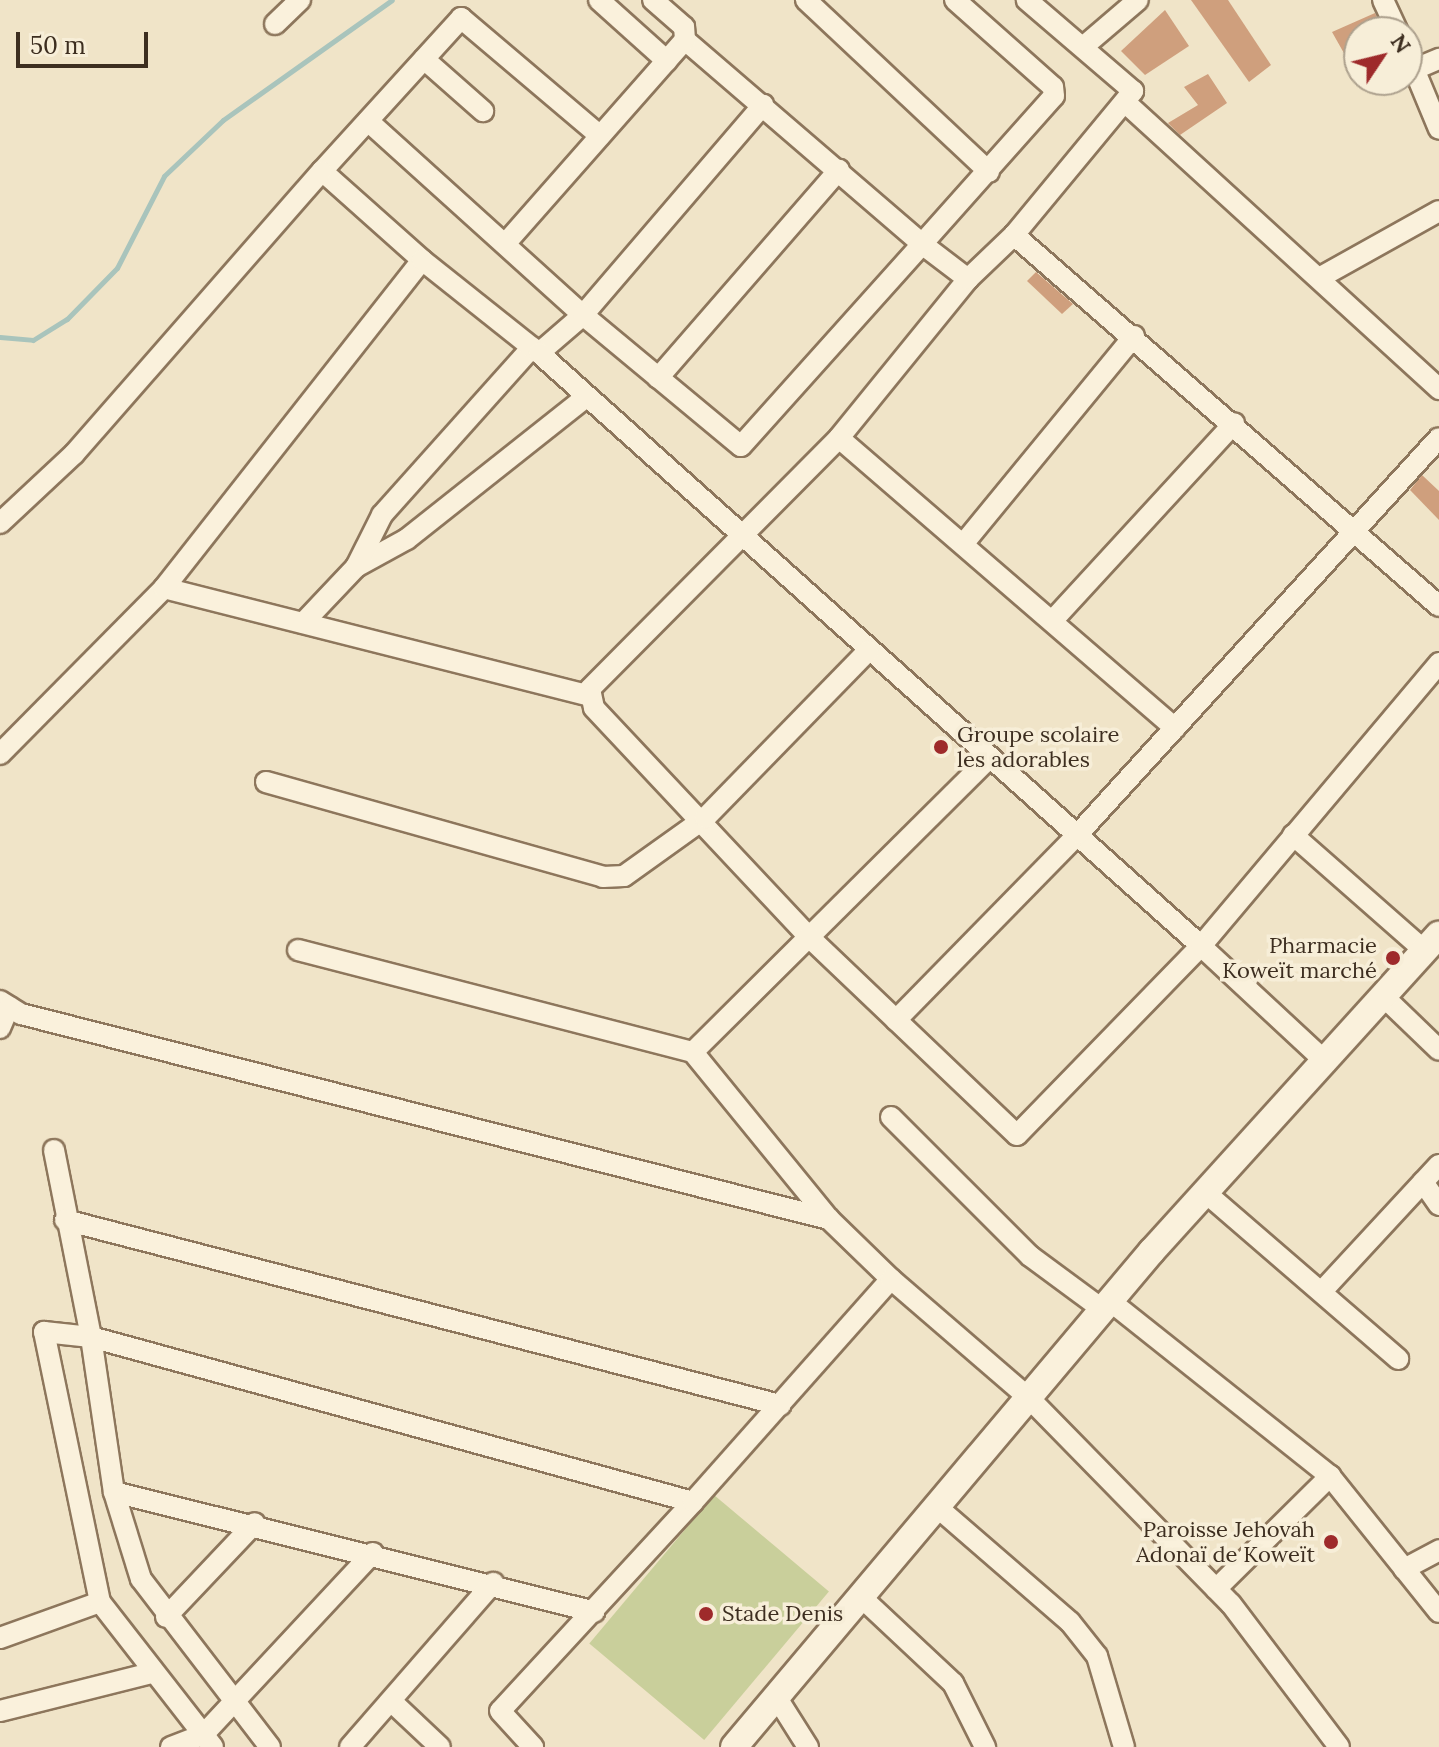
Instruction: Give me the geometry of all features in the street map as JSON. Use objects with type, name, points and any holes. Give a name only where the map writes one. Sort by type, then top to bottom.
[{"type":"street","points":[[275,24],[300,0]]},
{"type":"street","points":[[599,0],[667,61]]},
{"type":"street","points":[[505,244],[685,40],[684,27],[653,0]]},
{"type":"street","points":[[806,0],[989,172]]},
{"type":"street","points":[[368,121],[583,315],[741,446],[1048,109],[1053,87],[955,0]]},
{"type":"street","points":[[591,696],[593,679],[741,539],[839,438],[968,279],[1014,235],[1127,104],[1133,91],[1027,0]]},
{"type":"street","points":[[1083,47],[1138,0]]},
{"type":"street","points":[[0,523],[74,454],[461,18],[600,136]]},
{"type":"street","points":[[685,40],[922,244],[968,279]]},
{"type":"street","points":[[424,59],[483,111]]},
{"type":"street","points":[[1423,90],[1439,129]]},
{"type":"street","points":[[1127,104],[1439,389]]},
{"type":"street","points":[[303,623],[356,567],[382,515],[535,350],[583,315],[763,105]]},
{"type":"street","points":[[658,378],[839,170]]},
{"type":"street","points":[[322,171],[422,260],[535,350],[741,539],[989,758],[1079,833],[1326,1062]]},
{"type":"street","points":[[1319,278],[1439,211]]},
{"type":"street","points":[[1014,235],[1353,525],[1439,606]]},
{"type":"street","points":[[0,754],[164,588],[422,260]]},
{"type":"street","points":[[964,543],[1134,336]]},
{"type":"street","points":[[356,567],[407,539],[586,397]]},
{"type":"street","points":[[1054,619],[1234,423]]},
{"type":"street","points":[[839,438],[1054,619],[1175,728]]},
{"type":"street","points":[[896,1020],[1079,833],[1353,525],[1439,438]]},
{"type":"street","points":[[164,588],[591,696],[705,818],[809,937],[1017,1135],[1201,946],[1439,663]]},
{"type":"street","points":[[266,782],[603,877],[639,868],[705,818],[868,651]]},
{"type":"street","points":[[693,1052],[989,758]]},
{"type":"street","points":[[734,1747],[1106,1305],[1432,943],[1293,835]]},
{"type":"street","points":[[298,950],[693,1052],[829,1219],[891,1279],[1030,1399],[1216,1589],[1335,1746]]},
{"type":"street","points":[[1384,997],[1439,1050]]},
{"type":"street","points":[[0,1028],[4,1004],[829,1219]]},
{"type":"street","points":[[891,1117],[1030,1256],[1106,1305],[1330,1476],[1439,1612]]},
{"type":"street","points":[[54,1150],[65,1220],[91,1337],[114,1492],[126,1547],[166,1617],[270,1747]]},
{"type":"street","points":[[1324,1289],[1439,1165]]},
{"type":"street","points":[[1423,1182],[1439,1205]]},
{"type":"street","points":[[1206,1193],[1324,1289],[1398,1359]]},
{"type":"street","points":[[65,1220],[780,1405]]},
{"type":"street","points":[[533,1747],[500,1711],[594,1612],[891,1279]]},
{"type":"street","points":[[208,1741],[151,1673],[100,1602],[40,1338],[48,1332],[91,1337],[693,1502]]},
{"type":"street","points":[[1216,1589],[1330,1476]]},
{"type":"street","points":[[114,1492],[255,1523],[493,1583],[594,1612]]},
{"type":"street","points":[[936,1506],[1070,1622],[1097,1656],[1124,1747]]},
{"type":"street","points":[[166,1617],[255,1523]]},
{"type":"street","points":[[1404,1569],[1439,1550]]},
{"type":"street","points":[[171,1747],[208,1741],[233,1700],[373,1553]]},
{"type":"street","points":[[350,1747],[493,1583]]},
{"type":"street","points":[[861,1597],[953,1683],[985,1747]]},
{"type":"street","points":[[0,1638],[100,1602]]},
{"type":"street","points":[[0,1711],[151,1673]]},
{"type":"street","points":[[777,1698],[808,1747]]},
{"type":"street","points":[[391,1701],[440,1747]]},
{"type":"green space","name":"Stade Denis","points":[[714,1495],[829,1591],[704,1740],[589,1644]]},
{"type":"building","points":[[1191,0],[1228,0],[1271,65],[1249,82]]},
{"type":"building","points":[[1165,10],[1189,46],[1145,75],[1121,51]]},
{"type":"building","points":[[1343,27],[1343,51],[1332,32]]},
{"type":"building","points":[[1208,74],[1227,103],[1180,135],[1168,123],[1198,105],[1184,87]]},
{"type":"building","points":[[1036,272],[1073,304],[1062,314],[1027,281]]},
{"type":"building","points":[[1422,475],[1439,491],[1439,520],[1410,490]]},
{"type":"waterway","points":[[0,337],[33,340],[67,319],[117,268],[164,176],[223,120],[392,0]]},
{"type":"place","name":"Groupe scolaire les adorables","points":[[941,747]]},
{"type":"place","name":"Pharmacie Koweït marché","points":[[1393,958]]},
{"type":"place","name":"Paroisse Jehovah Adonaï de Koweït","points":[[1331,1542]]},
{"type":"place","name":"Stade Denis","points":[[706,1614]]}]
